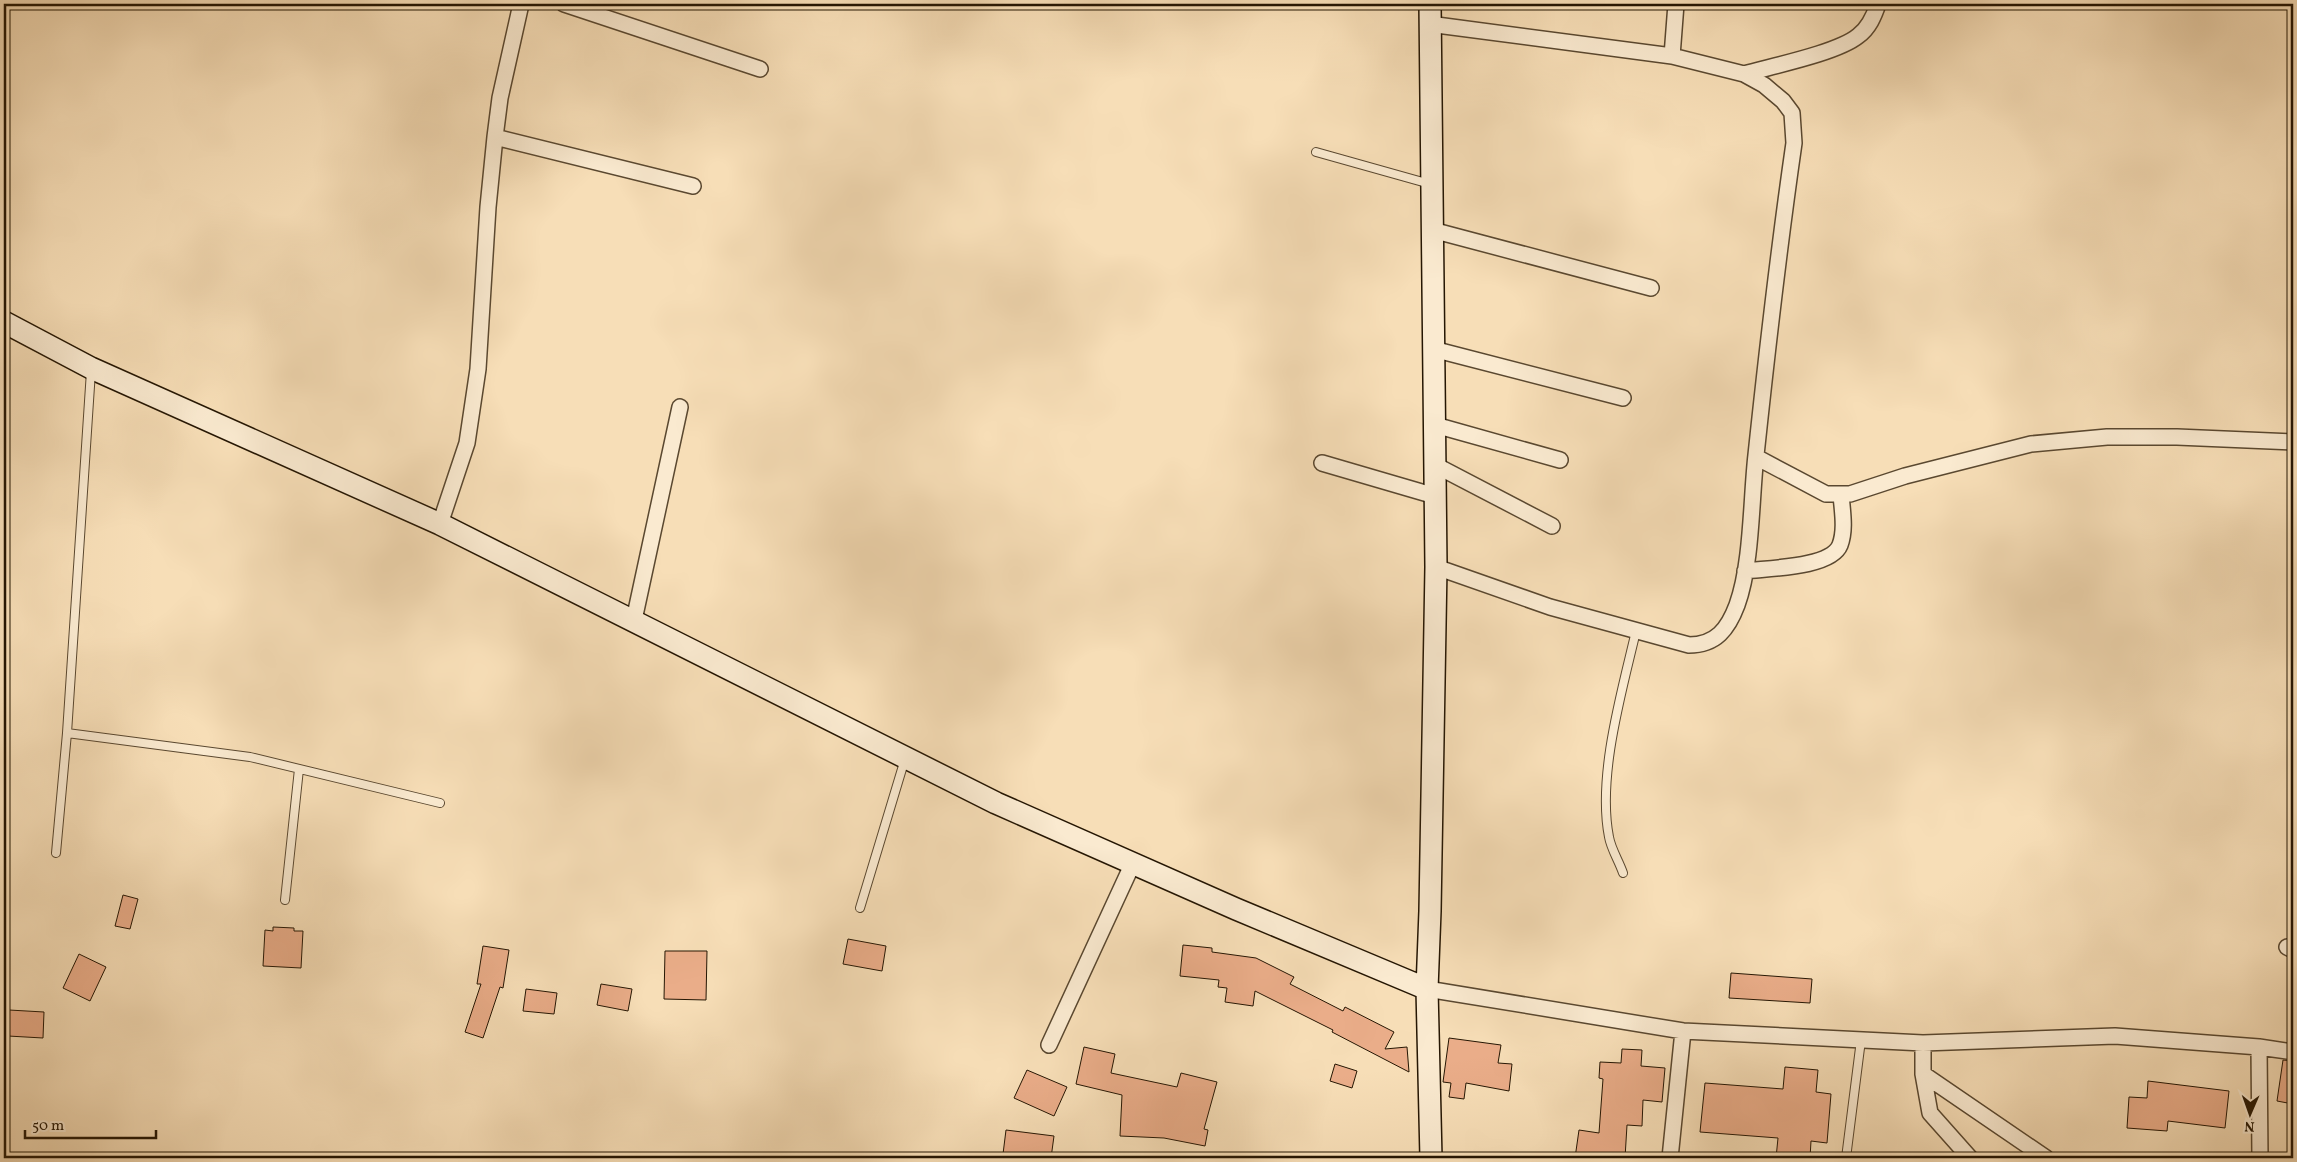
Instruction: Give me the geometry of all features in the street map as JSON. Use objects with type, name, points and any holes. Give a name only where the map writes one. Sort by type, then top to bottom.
[{"type":"street","points":[[440,524],[467,442],[478,369],[488,207],[495,137],[500,98],[521,4]]},
{"type":"street","points":[[564,4],[760,69]]},
{"type":"street","points":[[1672,56],[1676,4]]},
{"type":"street","points":[[1744,74],[1838,47],[1858,36],[1874,18],[1878,4]]},
{"type":"street","points":[[1431,1158],[1427,989],[1436,567],[1430,14],[1672,56],[1744,74],[1764,85],[1783,101],[1792,113],[1794,129],[1756,457],[1745,571],[1737,605],[1727,626],[1717,637],[1707,643],[1689,645],[1550,607],[1436,567]]},
{"type":"street","points":[[495,137],[693,186]]},
{"type":"street","points":[[1432,230],[1651,288]]},
{"type":"street","points":[[4,322],[91,368],[440,524],[996,803],[1236,909],[1427,989],[1683,1031],[1923,1043],[2115,1036],[2293,1052]]},
{"type":"street","points":[[1433,349],[1622,398]]},
{"type":"street","points":[[634,620],[680,407]]},
{"type":"street","points":[[1435,426],[1560,460]]},
{"type":"street","points":[[1756,457],[1826,494],[1850,494],[1905,476],[2031,444],[2107,437],[2177,437],[2293,442]]},
{"type":"street","points":[[1322,463],[1435,496]]},
{"type":"street","points":[[1435,465],[1552,526]]},
{"type":"street","points":[[1745,571],[1818,562],[1834,553],[1839,546],[1843,533],[1841,494]]},
{"type":"street","points":[[1050,1045],[1133,862]]},
{"type":"street","points":[[1670,1158],[1683,1031]]},
{"type":"street","points":[[1923,1043],[1923,1074],[1930,1113],[1970,1158]]},
{"type":"street","points":[[2260,1048],[2260,1158]]},
{"type":"street","points":[[1923,1074],[2046,1158]]},
{"type":"lane","points":[[1316,152],[1432,185]]},
{"type":"lane","points":[[56,853],[91,368]]},
{"type":"lane","points":[[1623,873],[1609,838],[1606,799],[1614,726],[1636,631]]},
{"type":"lane","points":[[66,733],[250,757],[440,803]]},
{"type":"lane","points":[[860,908],[906,758]]},
{"type":"lane","points":[[285,900],[299,769]]},
{"type":"lane","points":[[1846,1158],[1861,1040]]},
{"type":"building","points":[[123,895],[138,899],[130,929],[115,926]]},
{"type":"building","points":[[273,927],[294,928],[294,931],[303,931],[301,968],[263,966],[265,930],[273,931]]},
{"type":"building","points":[[848,939],[886,946],[882,971],[843,964]]},
{"type":"building","points":[[1183,945],[1212,948],[1212,952],[1256,958],[1294,977],[1290,984],[1343,1011],[1345,1007],[1394,1032],[1385,1049],[1407,1047],[1409,1072],[1332,1032],[1333,1030],[1255,991],[1253,1006],[1225,1002],[1227,988],[1218,987],[1219,980],[1180,976]]},
{"type":"building","points":[[483,946],[509,950],[503,988],[500,987],[483,1038],[465,1032],[481,984],[477,984]]},
{"type":"building","points":[[665,951],[707,951],[706,1000],[664,999]]},
{"type":"building","points":[[79,954],[106,967],[90,1001],[63,988]]},
{"type":"building","points":[[1731,973],[1812,979],[1810,1003],[1729,998]]},
{"type":"building","points":[[601,984],[632,989],[628,1011],[597,1005]]},
{"type":"building","points":[[526,989],[557,993],[554,1014],[523,1011]]},
{"type":"building","points":[[9,1010],[44,1012],[43,1038],[8,1036]]},
{"type":"building","points":[[1449,1038],[1501,1045],[1498,1063],[1512,1064],[1509,1091],[1466,1083],[1464,1099],[1449,1097],[1451,1083],[1443,1082]]},
{"type":"building","points":[[1084,1047],[1115,1054],[1111,1073],[1177,1087],[1181,1073],[1217,1082],[1204,1129],[1208,1130],[1205,1146],[1164,1138],[1120,1136],[1122,1095],[1076,1084]]},
{"type":"building","points":[[1622,1049],[1642,1050],[1641,1066],[1665,1068],[1662,1102],[1643,1100],[1642,1126],[1627,1125],[1625,1158],[1575,1158],[1579,1130],[1599,1133],[1603,1079],[1599,1078],[1600,1062],[1621,1063]]},
{"type":"building","points":[[2283,1060],[2293,1061],[2293,1104],[2277,1101]]},
{"type":"building","points":[[1335,1064],[1357,1071],[1352,1088],[1330,1081]]},
{"type":"building","points":[[1785,1067],[1818,1070],[1816,1092],[1831,1094],[1827,1143],[1811,1141],[1810,1158],[1776,1158],[1778,1138],[1700,1132],[1705,1083],[1783,1089]]},
{"type":"building","points":[[1027,1070],[1067,1087],[1054,1116],[1014,1098]]},
{"type":"building","points":[[2148,1081],[2229,1091],[2225,1128],[2168,1121],[2167,1131],[2127,1128],[2129,1097],[2147,1098]]},
{"type":"building","points":[[1006,1130],[1054,1136],[1051,1158],[1003,1154]]}]
